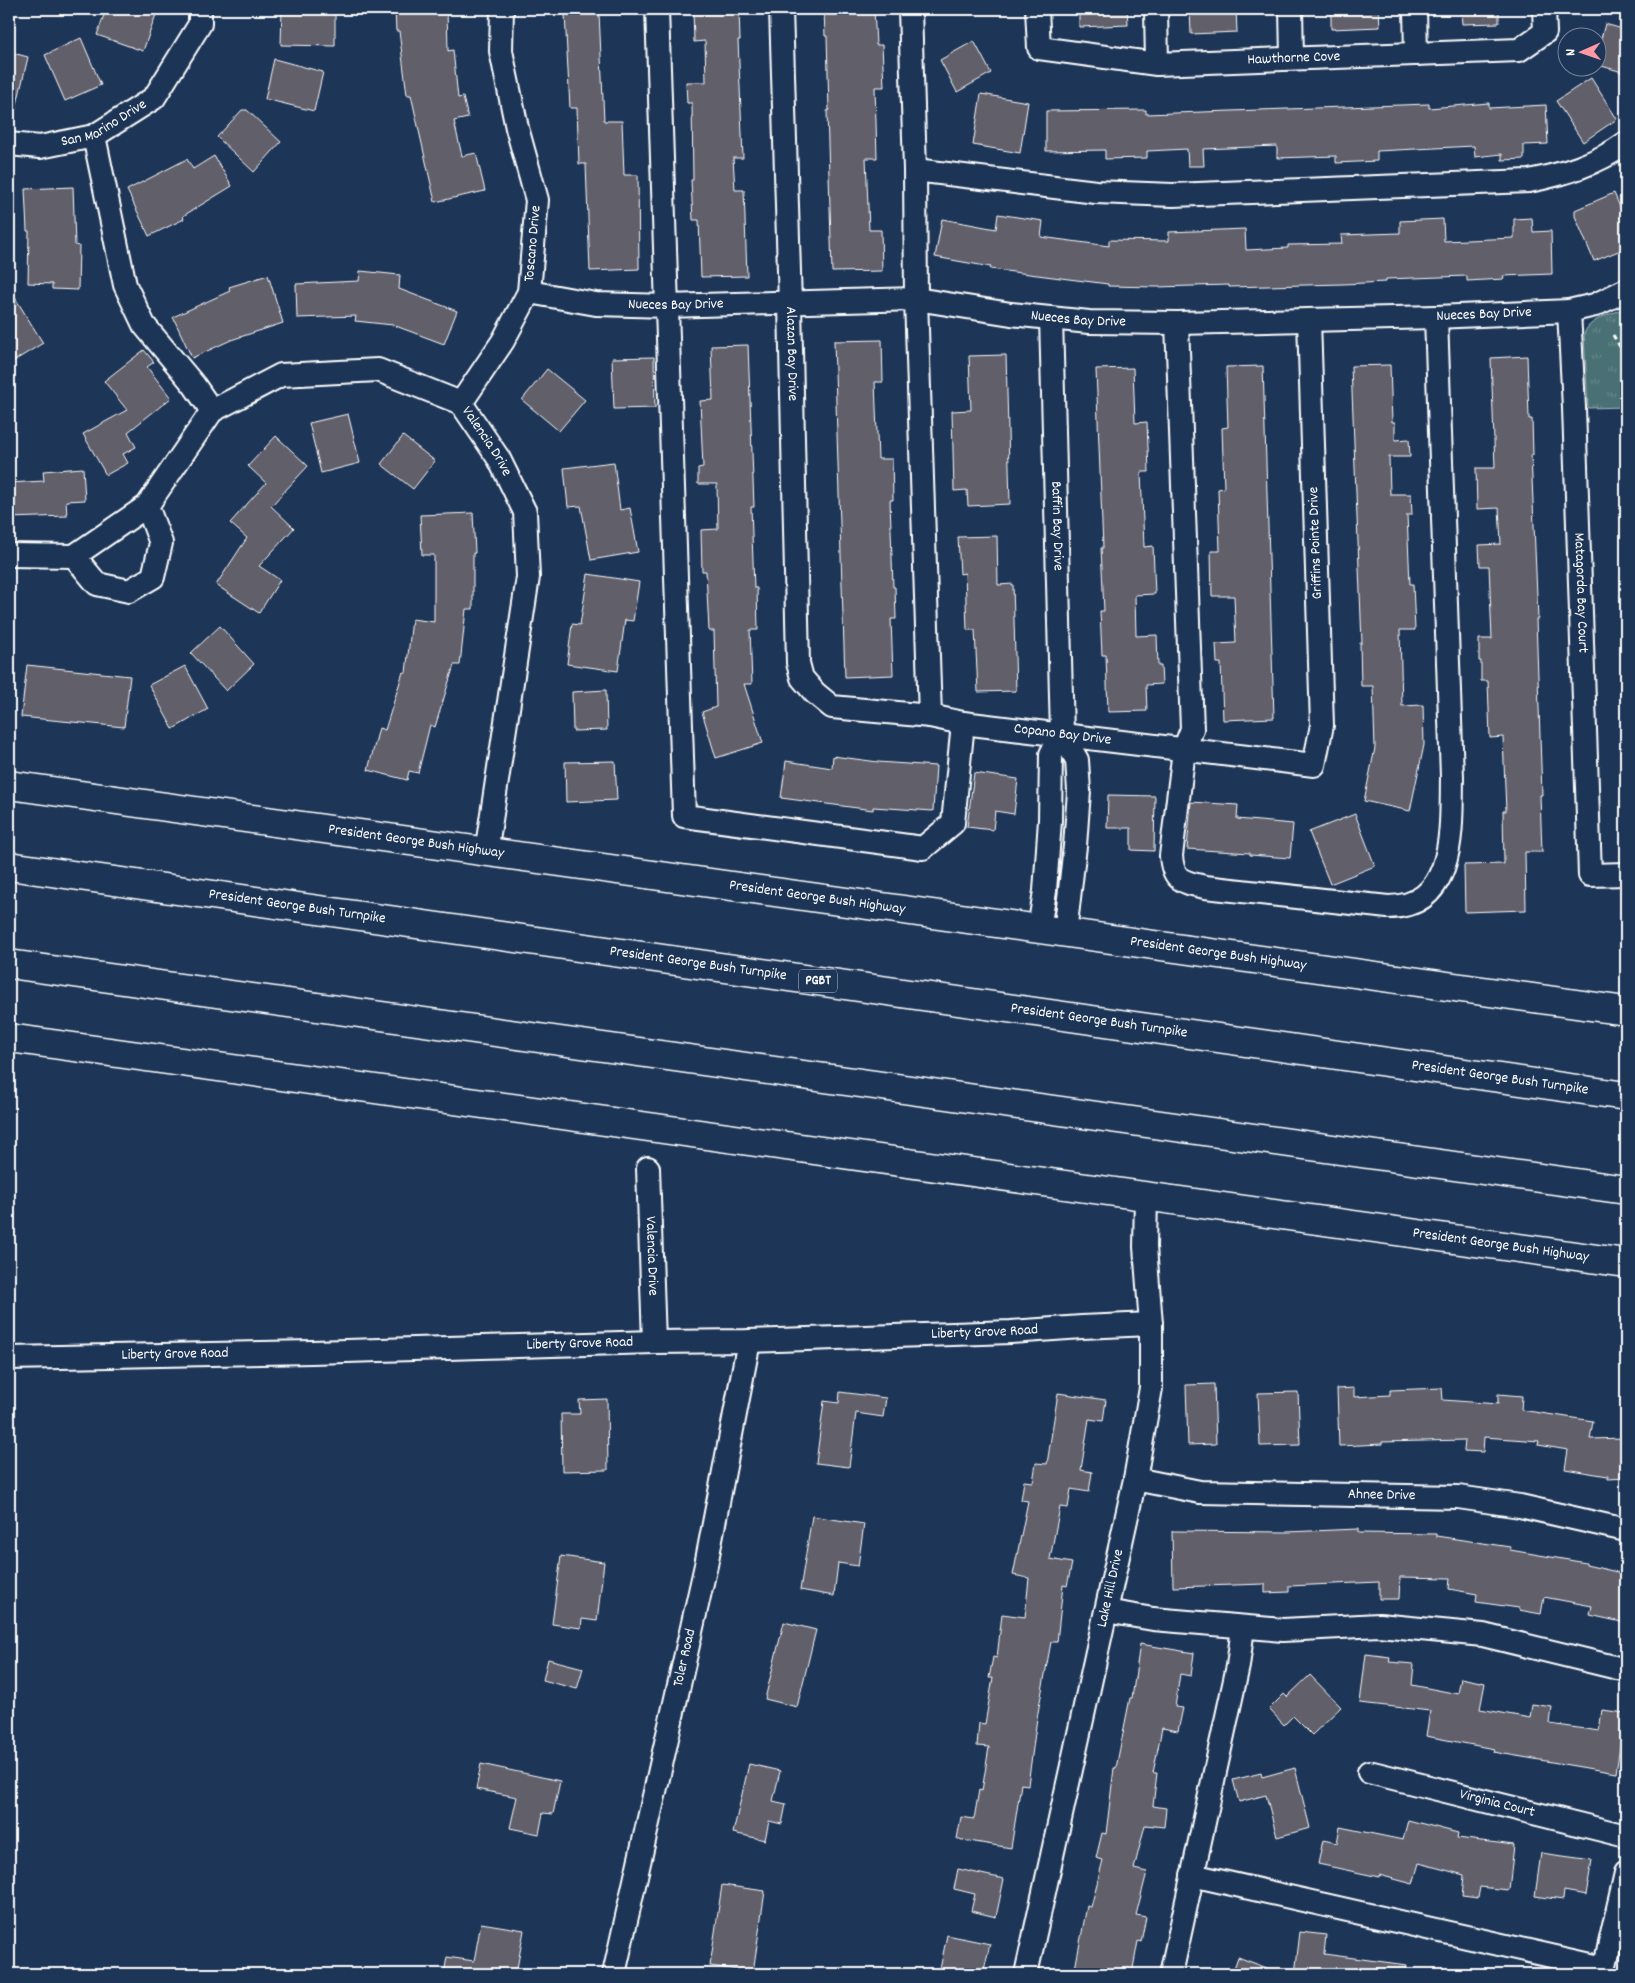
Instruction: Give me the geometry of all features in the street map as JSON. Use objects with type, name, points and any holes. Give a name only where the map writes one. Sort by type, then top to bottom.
[{"type":"main road","name":"President George Bush Highway","points":[[9,785],[486,853],[1626,1010]]},
{"type":"main road","name":"President George Bush Turnpike","points":[[9,866],[1626,1096]]},
{"type":"main road","points":[[9,964],[1626,1190]]},
{"type":"main road","name":"President George Bush Highway","points":[[9,1038],[1626,1263]]},
{"type":"street","name":"San Marino Drive","points":[[9,144],[40,147],[94,136],[154,98],[200,24],[200,9]]},
{"type":"street","name":"Toscano Drive","points":[[461,403],[503,342],[530,292],[537,200],[517,128],[501,51],[502,9]]},
{"type":"street","points":[[657,9],[684,816],[923,848],[953,823],[963,723]]},
{"type":"street","name":"Alazan Bay Drive","points":[[781,9],[798,663],[802,678],[815,693]]},
{"type":"street","points":[[910,9],[915,170],[916,299],[930,716]]},
{"type":"street","name":"Hawthorne Cove","points":[[1037,9],[1039,48],[1157,64],[1292,57],[1519,50],[1544,32],[1544,9]]},
{"type":"street","points":[[1156,9],[1157,64]]},
{"type":"street","points":[[1291,9],[1292,57]]},
{"type":"street","points":[[1415,9],[1416,54]]},
{"type":"street","points":[[94,136],[124,285],[144,325],[212,410]]},
{"type":"street","points":[[915,170],[1096,192],[1173,195],[1529,180],[1556,175],[1589,165],[1626,143]]},
{"type":"street","name":"Nueces Bay Drive","points":[[530,292],[596,304],[666,306],[916,299],[1011,314],[1089,322],[1177,323],[1436,317],[1570,311],[1595,305],[1626,290]]},
{"type":"street","name":"Matagorda Bay Court","points":[[1570,311],[1576,437],[1590,875],[1626,874]]},
{"type":"street","points":[[1177,323],[1192,729],[1184,750],[1171,856],[1172,869],[1184,882],[1215,888],[1402,907],[1414,903],[1428,894],[1441,876],[1450,838],[1452,777],[1436,317]]},
{"type":"street","name":"Baffin Bay Drive","points":[[1050,318],[1062,734],[1051,754],[1050,820],[1045,891],[1052,931]]},
{"type":"street","name":"Griffins Pointe Drive","points":[[1309,320],[1322,725],[1314,765]]},
{"type":"street","name":"Valencia Drive","points":[[74,556],[147,506],[212,410],[281,375],[378,370],[461,403],[499,459],[525,512],[528,577],[486,853]]},
{"type":"street","points":[[9,554],[74,556],[97,584],[129,591],[153,577],[160,543],[147,506]]},
{"type":"street","name":"Copano Bay Drive","points":[[815,693],[832,707],[930,716],[963,723],[1314,765]]},
{"type":"street","name":"Valencia Drive","points":[[648,1168],[654,1342]]},
{"type":"street","name":"Lake Hill Drive","points":[[1026,1974],[1135,1479],[1151,1388],[1151,1324],[1145,1247],[1146,1196]]},
{"type":"street","name":"Liberty Grove Road","points":[[9,1358],[749,1341],[1011,1332],[1151,1324]]},
{"type":"street","name":"Toler Road","points":[[614,1974],[706,1565],[749,1341]]},
{"type":"street","name":"Ahnee Drive","points":[[1135,1479],[1200,1492],[1458,1497],[1520,1506],[1626,1530]]},
{"type":"street","points":[[1106,1611],[1153,1619],[1282,1630],[1379,1625],[1483,1635],[1626,1670]]},
{"type":"street","points":[[1171,1974],[1238,1666],[1243,1627]]},
{"type":"street","name":"Virginia Court","points":[[1369,1772],[1626,1836]]},
{"type":"street","points":[[1192,1875],[1604,1971],[1626,1873]]},
{"type":"path","points":[[1614,335],[1626,357]]},
{"type":"green space","points":[[1626,308],[1626,407],[1588,408],[1584,335],[1586,329],[1595,321]]},
{"type":"building","points":[[106,9],[158,9],[143,51],[97,35]]},
{"type":"building","points":[[282,9],[335,9],[335,46],[281,45]]},
{"type":"building","points":[[395,9],[447,9],[448,51],[453,50],[458,98],[463,97],[468,118],[454,121],[462,156],[476,153],[485,191],[435,202],[411,95],[407,95],[399,31],[396,31]]},
{"type":"building","points":[[693,9],[739,9],[740,40],[738,40],[743,158],[733,158],[735,190],[744,190],[747,276],[701,277],[699,220],[693,220],[691,180],[693,180],[692,103],[687,103],[686,82],[706,82],[705,41],[694,42]]},
{"type":"building","points":[[824,9],[874,9],[876,45],[882,45],[884,87],[875,87],[877,158],[866,158],[869,230],[881,230],[882,271],[832,272],[827,111],[829,110],[827,36],[825,36]]},
{"type":"building","points":[[1079,9],[1127,9],[1128,25],[1079,27]]},
{"type":"building","points":[[1190,9],[1236,9],[1237,32],[1191,34]]},
{"type":"building","points":[[1331,9],[1379,9],[1380,27],[1331,29]]},
{"type":"building","points":[[1461,9],[1499,9],[1499,23],[1462,24]]},
{"type":"building","points":[[599,13],[604,121],[622,121],[624,175],[638,175],[639,269],[590,271],[586,164],[579,164],[577,108],[570,108],[565,14]]},
{"type":"building","points":[[1605,24],[1626,30],[1626,73],[1608,68],[1608,28],[1604,28]]},
{"type":"building","points":[[81,38],[101,85],[65,101],[45,55]]},
{"type":"building","points":[[974,41],[991,73],[957,92],[940,60]]},
{"type":"building","points":[[9,52],[28,57],[15,113],[9,113]]},
{"type":"building","points":[[274,59],[323,72],[314,111],[265,99]]},
{"type":"building","points":[[1591,78],[1617,119],[1583,142],[1556,101]]},
{"type":"building","points":[[981,94],[1028,102],[1020,153],[973,145]]},
{"type":"building","points":[[1489,103],[1489,108],[1546,105],[1548,144],[1524,145],[1524,159],[1502,160],[1502,154],[1475,157],[1474,146],[1377,151],[1377,161],[1336,163],[1336,156],[1277,158],[1277,146],[1203,149],[1204,166],[1188,166],[1187,149],[1147,151],[1147,158],[1105,159],[1105,150],[1046,151],[1046,111],[1146,110],[1146,114],[1429,104],[1429,108]]},
{"type":"building","points":[[242,110],[247,110],[281,142],[254,172],[217,137]]},
{"type":"building","points":[[214,156],[232,186],[183,216],[184,219],[149,236],[127,190],[187,159],[193,169]]},
{"type":"building","points":[[73,187],[75,245],[79,246],[78,290],[52,289],[52,284],[28,283],[29,231],[27,231],[25,189]]},
{"type":"building","points":[[1614,193],[1626,221],[1626,248],[1594,261],[1575,216],[1575,210]]},
{"type":"building","points":[[998,214],[1043,221],[1041,237],[1109,246],[1109,240],[1169,241],[1169,232],[1245,229],[1246,250],[1288,248],[1288,245],[1342,244],[1341,235],[1400,233],[1400,221],[1443,219],[1444,241],[1514,238],[1514,219],[1532,218],[1533,232],[1551,231],[1552,274],[1503,276],[1504,279],[1467,281],[1467,276],[1386,279],[1386,282],[1343,284],[1229,287],[1229,285],[1108,286],[1108,284],[990,269],[991,267],[935,257],[942,219],[996,229]]},
{"type":"building","points":[[360,271],[400,275],[399,289],[457,311],[444,344],[393,325],[355,321],[356,316],[297,318],[296,284],[359,281]]},
{"type":"building","points":[[268,275],[283,323],[231,340],[192,358],[173,317],[230,291],[229,287]]},
{"type":"building","points":[[9,288],[43,343],[9,364]]},
{"type":"building","points":[[882,340],[883,382],[875,382],[878,459],[892,459],[893,500],[890,500],[896,619],[891,619],[893,675],[845,677],[834,341]]},
{"type":"building","points":[[748,345],[754,507],[751,507],[754,588],[757,588],[758,630],[750,630],[752,684],[744,684],[763,743],[716,758],[702,712],[716,707],[714,631],[709,631],[706,571],[702,571],[701,530],[718,529],[717,484],[698,484],[698,468],[703,467],[700,401],[713,400],[711,346]]},
{"type":"building","points":[[144,350],[154,362],[147,367],[171,398],[128,432],[136,447],[123,454],[128,463],[106,475],[83,434],[127,410],[104,381]]},
{"type":"building","points":[[1006,355],[1010,504],[968,506],[967,490],[954,491],[952,411],[971,410],[969,356]]},
{"type":"building","points":[[1527,356],[1529,419],[1532,419],[1533,455],[1531,455],[1538,619],[1536,619],[1542,852],[1525,852],[1526,910],[1465,912],[1464,865],[1504,864],[1503,811],[1506,811],[1503,737],[1490,738],[1488,681],[1481,681],[1481,661],[1479,661],[1479,639],[1492,639],[1489,566],[1480,566],[1479,545],[1501,544],[1499,508],[1477,509],[1476,468],[1495,468],[1491,358]]},
{"type":"building","points":[[654,357],[655,408],[614,409],[612,358]]},
{"type":"building","points":[[1390,365],[1392,422],[1395,422],[1395,440],[1409,439],[1410,457],[1389,457],[1390,494],[1411,494],[1412,515],[1407,515],[1410,584],[1413,584],[1415,630],[1400,630],[1402,706],[1423,705],[1424,745],[1410,811],[1364,801],[1375,748],[1373,686],[1361,686],[1360,643],[1362,643],[1351,366]]},
{"type":"building","points":[[1263,366],[1274,718],[1223,720],[1221,663],[1217,663],[1216,644],[1236,643],[1234,596],[1212,596],[1211,551],[1220,551],[1218,489],[1224,488],[1222,428],[1228,427],[1226,367]]},
{"type":"building","points":[[1133,368],[1135,423],[1147,422],[1149,472],[1141,472],[1144,547],[1153,546],[1155,594],[1135,595],[1136,636],[1157,635],[1158,666],[1161,666],[1162,684],[1146,685],[1147,711],[1108,712],[1106,655],[1102,655],[1100,611],[1104,611],[1101,548],[1103,548],[1096,369]]},
{"type":"building","points":[[547,369],[585,400],[559,431],[522,400]]},
{"type":"building","points":[[348,414],[360,463],[321,473],[309,423]]},
{"type":"building","points":[[276,436],[308,466],[271,506],[294,528],[259,566],[280,580],[259,613],[216,585],[247,538],[230,523],[266,483],[248,466]]},
{"type":"building","points":[[403,436],[435,461],[413,489],[381,464]]},
{"type":"building","points":[[614,462],[620,510],[630,508],[638,552],[591,560],[581,506],[568,507],[564,468]]},
{"type":"building","points":[[83,468],[85,500],[66,501],[67,516],[9,518],[9,483],[44,481],[43,471]]},
{"type":"building","points":[[473,513],[475,553],[473,553],[473,609],[466,609],[460,665],[454,665],[435,727],[430,725],[418,773],[409,771],[407,780],[368,770],[379,728],[385,730],[403,672],[406,673],[412,619],[434,622],[434,555],[422,555],[420,515]]},
{"type":"building","points":[[997,536],[998,585],[1013,584],[1016,691],[978,692],[975,630],[967,630],[965,573],[960,574],[958,537]]},
{"type":"building","points":[[588,574],[639,582],[633,621],[625,620],[618,671],[567,664],[572,624],[580,625]]},
{"type":"building","points":[[220,626],[254,664],[226,691],[191,653]]},
{"type":"building","points":[[27,665],[130,676],[124,727],[21,717]]},
{"type":"building","points":[[185,666],[208,709],[173,729],[149,685]]},
{"type":"building","points":[[606,690],[607,730],[573,731],[572,692]]},
{"type":"building","points":[[833,756],[878,762],[936,766],[933,811],[873,807],[873,810],[781,798],[786,761],[832,768]]},
{"type":"building","points":[[615,761],[617,800],[566,802],[565,762]]},
{"type":"building","points":[[974,773],[1018,779],[1014,814],[995,811],[993,830],[967,827]]},
{"type":"building","points":[[1108,795],[1155,796],[1154,851],[1131,850],[1131,828],[1107,828]]},
{"type":"building","points":[[1191,802],[1238,805],[1237,819],[1293,824],[1290,858],[1187,849]]},
{"type":"building","points":[[1355,814],[1375,866],[1330,884],[1309,832]]},
{"type":"building","points":[[1214,1384],[1216,1444],[1188,1445],[1186,1385]]},
{"type":"building","points":[[1354,1388],[1354,1397],[1390,1395],[1390,1390],[1442,1388],[1443,1400],[1498,1404],[1498,1394],[1522,1396],[1521,1410],[1593,1421],[1590,1439],[1626,1438],[1626,1478],[1608,1479],[1608,1476],[1565,1469],[1568,1450],[1538,1445],[1539,1441],[1484,1437],[1483,1452],[1464,1451],[1465,1440],[1382,1442],[1382,1444],[1339,1446],[1337,1389]]},
{"type":"building","points":[[840,1392],[886,1398],[883,1417],[856,1413],[849,1467],[816,1463],[824,1401],[839,1403]]},
{"type":"building","points":[[1298,1392],[1300,1445],[1260,1446],[1258,1393]]},
{"type":"building","points":[[1058,1393],[1106,1400],[1103,1421],[1089,1419],[1081,1470],[1092,1472],[1089,1492],[1071,1489],[1068,1508],[1060,1507],[1050,1559],[1072,1563],[1067,1586],[1063,1585],[1057,1642],[1051,1642],[1037,1718],[1028,1785],[1021,1784],[1011,1848],[957,1839],[961,1817],[974,1819],[979,1790],[982,1791],[989,1747],[977,1746],[979,1723],[985,1724],[993,1678],[989,1678],[993,1657],[997,1658],[1002,1614],[1025,1617],[1029,1578],[1013,1575],[1028,1501],[1021,1500],[1024,1481],[1033,1482],[1036,1463],[1047,1464]]},
{"type":"building","points":[[607,1399],[608,1470],[562,1471],[561,1414],[580,1414],[579,1400]]},
{"type":"building","points":[[812,1516],[864,1524],[858,1566],[838,1563],[834,1596],[800,1590]]},
{"type":"building","points":[[1358,1529],[1358,1533],[1436,1534],[1436,1536],[1510,1547],[1510,1550],[1586,1563],[1586,1565],[1626,1574],[1626,1623],[1590,1615],[1592,1606],[1544,1597],[1541,1614],[1519,1610],[1519,1608],[1476,1602],[1477,1594],[1449,1589],[1450,1578],[1400,1577],[1399,1599],[1379,1599],[1379,1582],[1289,1586],[1289,1592],[1265,1593],[1265,1584],[1173,1587],[1172,1531],[1287,1532]]},
{"type":"building","points":[[561,1556],[604,1562],[597,1621],[582,1619],[581,1628],[552,1624]]},
{"type":"building","points":[[784,1622],[816,1630],[797,1707],[765,1699]]},
{"type":"building","points":[[1140,1644],[1194,1653],[1191,1676],[1180,1674],[1175,1707],[1183,1708],[1178,1731],[1162,1728],[1153,1773],[1157,1773],[1153,1806],[1166,1808],[1164,1827],[1145,1825],[1134,1869],[1147,1872],[1136,1915],[1146,1917],[1141,1942],[1138,1941],[1132,1974],[1074,1974],[1087,1906],[1091,1907],[1103,1860],[1096,1858],[1102,1833],[1106,1834],[1114,1768],[1116,1768],[1130,1698],[1132,1698]]},
{"type":"building","points":[[1366,1654],[1390,1657],[1389,1662],[1414,1664],[1412,1685],[1458,1694],[1461,1678],[1485,1683],[1480,1709],[1530,1718],[1532,1704],[1552,1707],[1550,1724],[1599,1731],[1602,1710],[1625,1713],[1616,1773],[1493,1752],[1494,1749],[1426,1736],[1430,1711],[1360,1703]]},
{"type":"building","points":[[548,1659],[583,1668],[577,1689],[543,1680]]},
{"type":"building","points":[[1310,1675],[1341,1707],[1312,1735],[1293,1716],[1284,1725],[1269,1709],[1284,1694],[1287,1697]]},
{"type":"building","points":[[481,1764],[560,1781],[553,1814],[543,1813],[539,1834],[510,1828],[517,1797],[476,1789]]},
{"type":"building","points":[[749,1764],[780,1771],[773,1801],[786,1804],[782,1824],[769,1821],[765,1840],[733,1833]]},
{"type":"building","points":[[1295,1768],[1310,1828],[1277,1837],[1266,1795],[1239,1802],[1233,1780],[1261,1773],[1262,1777]]},
{"type":"building","points":[[1408,1820],[1458,1833],[1457,1838],[1514,1845],[1509,1890],[1480,1887],[1478,1898],[1462,1896],[1464,1875],[1419,1863],[1413,1884],[1379,1875],[1379,1877],[1318,1864],[1323,1840],[1337,1843],[1340,1827],[1403,1840]]},
{"type":"building","points":[[1541,1853],[1592,1860],[1586,1895],[1564,1891],[1563,1900],[1535,1896]]},
{"type":"building","points":[[958,1869],[1004,1879],[996,1917],[971,1911],[975,1894],[954,1889]]},
{"type":"building","points":[[722,1885],[765,1891],[753,1972],[710,1966]]},
{"type":"building","points":[[481,1923],[524,1930],[516,1974],[444,1974],[447,1957],[474,1961]]},
{"type":"building","points":[[1300,1932],[1326,1935],[1324,1954],[1407,1965],[1406,1974],[1295,1974]]},
{"type":"building","points":[[947,1935],[990,1944],[983,1974],[939,1974]]},
{"type":"building","points":[[1238,1957],[1280,1973],[1280,1974],[1232,1974]]}]
